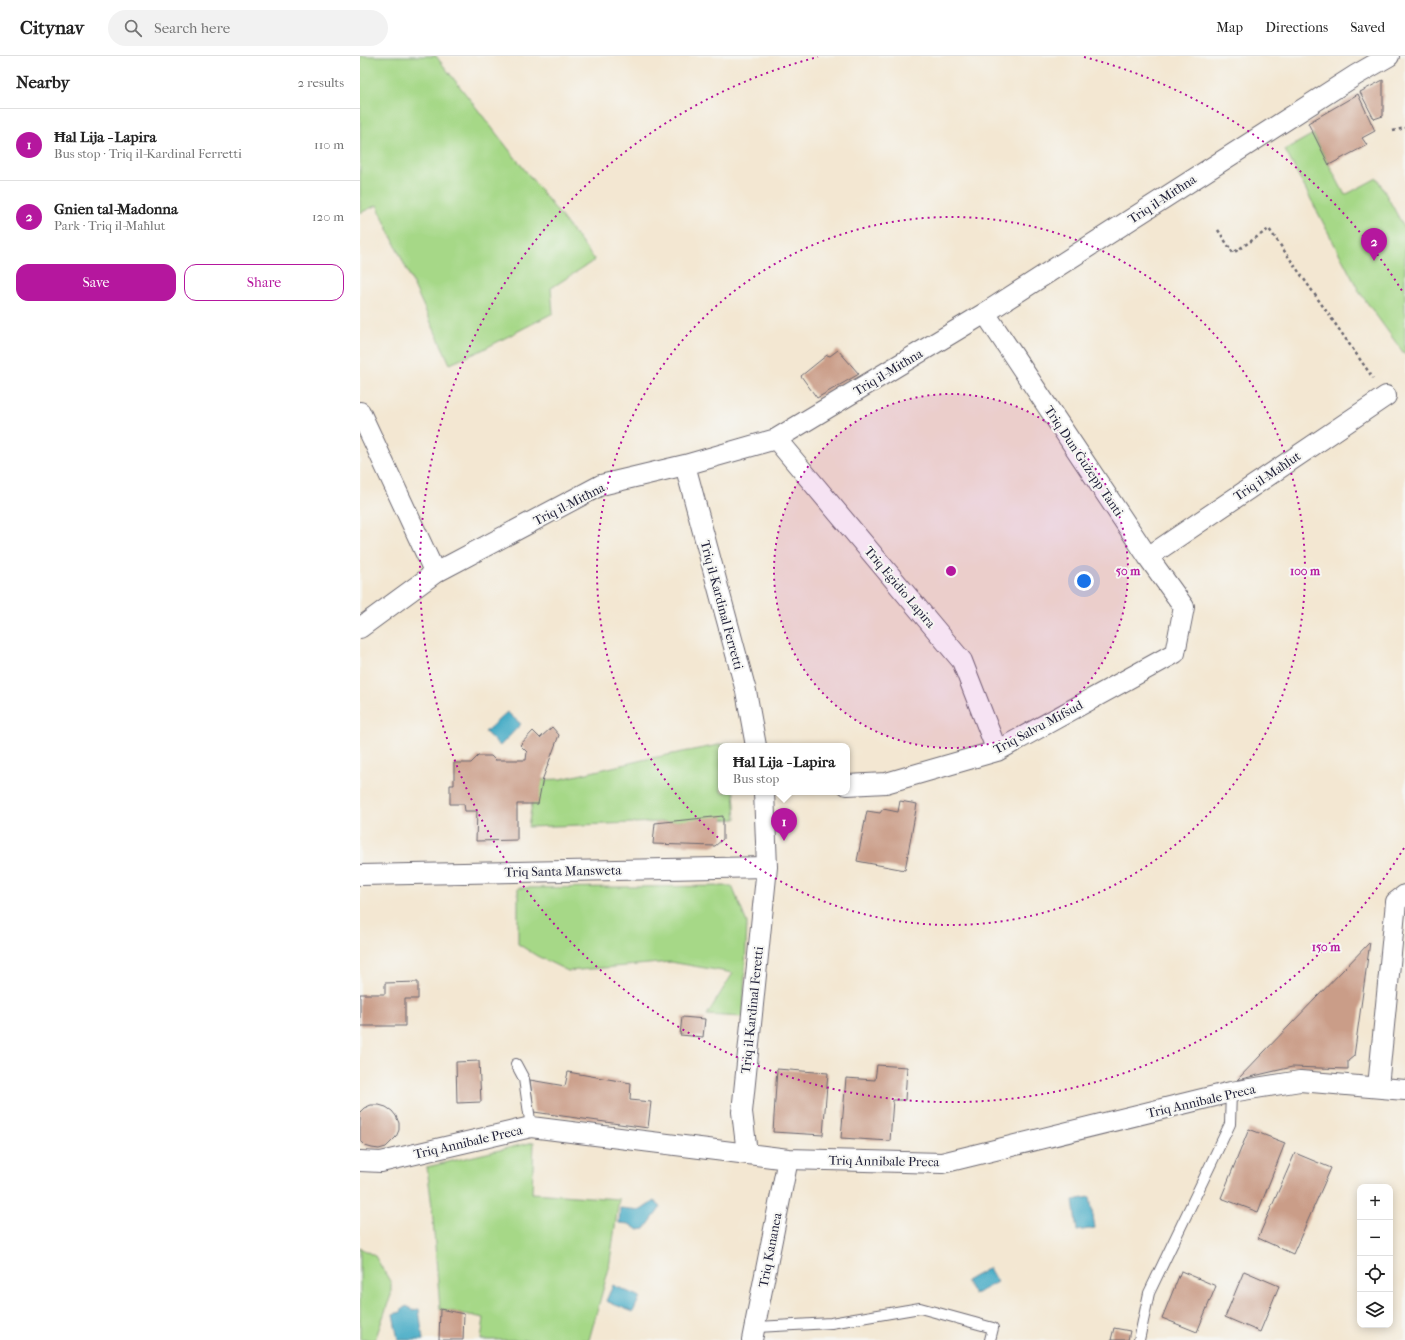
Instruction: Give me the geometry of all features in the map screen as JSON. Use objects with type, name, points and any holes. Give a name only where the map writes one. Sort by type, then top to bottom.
[{"type":"street","name":"Triq il-Mitħna","points":[[360,628],[435,573],[601,485],[685,465],[776,439],[985,313],[1349,79],[1388,56]]},
{"type":"street","name":"Triq Dun Ġużepp Tanti","points":[[985,313],[1148,557],[1184,607]]},
{"type":"street","name":"Triq il-Maħlut","points":[[1148,557],[1386,396]]},
{"type":"street","points":[[360,412],[435,573]]},
{"type":"street","name":"Triq Egidio Lapira","points":[[776,439],[962,661],[997,751]]},
{"type":"street","name":"Triq il-Kardinal Ferretti","points":[[685,465],[746,691],[755,743]]},
{"type":"street","name":"Triq Salvu Mifsud","points":[[850,785],[886,783],[997,751],[1175,653],[1184,607]]},
{"type":"street","points":[[764,795],[767,867]]},
{"type":"street","name":"Triq Santa Mansweta","points":[[360,875],[767,867]]},
{"type":"street","name":"Triq il-Kardinal Feretti","points":[[747,1153],[742,1112],[767,867]]},
{"type":"street","points":[[1378,1087],[1396,902],[1405,895]]},
{"type":"street","name":"Triq Annibale Preca","points":[[360,1161],[381,1162],[531,1127],[747,1153],[788,1160],[942,1163],[1231,1092],[1300,1081],[1405,1090]]},
{"type":"street","name":"Triq Kananea","points":[[754,1333],[788,1160]]},
{"type":"lane","points":[[516,1064],[524,1079],[531,1127]]},
{"type":"lane","points":[[1139,1340],[1150,1293],[1230,1124],[1231,1092]]},
{"type":"lane","points":[[754,1333],[831,1323],[920,1308],[993,1328],[990,1340]]},
{"type":"path","points":[[1393,131],[1405,128]]},
{"type":"path","points":[[1218,230],[1233,253],[1270,229],[1386,396]]},
{"type":"green space","points":[[360,56],[436,56],[595,260],[551,288],[553,313],[480,351],[450,364],[377,205],[360,213]]},
{"type":"green space","points":[[1313,134],[1345,195],[1377,178],[1405,229],[1405,355],[1360,293],[1285,150]]},
{"type":"green space","points":[[718,745],[718,795],[734,795],[736,819],[528,827],[536,780],[561,779],[647,759]]},
{"type":"green space","points":[[732,886],[747,923],[743,1017],[707,1015],[733,973],[671,962],[568,971],[537,956],[518,944],[518,888]]},
{"type":"green space","points":[[534,1142],[532,1193],[619,1199],[609,1268],[589,1340],[481,1340],[484,1318],[440,1309],[432,1207],[427,1167]]},
{"type":"green space","points":[[360,1248],[375,1256],[391,1283],[391,1295],[375,1340],[360,1340]]},
{"type":"water","points":[[507,712],[521,724],[500,746],[485,732]]},
{"type":"water","points":[[1090,1197],[1095,1228],[1077,1231],[1073,1200]]},
{"type":"water","points":[[654,1201],[661,1207],[645,1229],[638,1230],[629,1224],[619,1223],[620,1208],[641,1210]]},
{"type":"water","points":[[989,1268],[997,1282],[974,1295],[966,1281]]},
{"type":"water","points":[[613,1285],[640,1297],[633,1312],[606,1301]]},
{"type":"water","points":[[407,1306],[412,1310],[419,1309],[423,1340],[398,1340],[393,1314],[401,1312],[403,1308]]},
{"type":"building","points":[[1383,80],[1383,116],[1374,119],[1360,92]]},
{"type":"building","points":[[1358,94],[1375,131],[1362,138],[1367,145],[1329,165],[1308,123]]},
{"type":"building","points":[[838,350],[859,374],[817,398],[801,376],[827,355],[830,356]]},
{"type":"building","points":[[552,727],[559,735],[543,778],[538,804],[517,804],[517,840],[476,841],[477,811],[465,811],[464,804],[450,804],[450,785],[454,785],[454,763],[471,763],[478,756],[491,756],[495,760],[526,760],[527,752],[520,745],[533,731],[540,738]]},
{"type":"building","points":[[900,801],[917,804],[905,870],[857,861],[867,811],[880,813],[883,809],[898,812]]},
{"type":"building","points":[[723,816],[723,839],[715,846],[653,844],[655,823]]},
{"type":"building","points":[[1370,942],[1354,1056],[1348,1061],[1348,1069],[1292,1067],[1237,1080]]},
{"type":"building","points":[[418,982],[418,999],[405,999],[405,1026],[360,1026],[360,994],[385,994],[385,983]]},
{"type":"building","points":[[682,1017],[705,1019],[703,1037],[680,1035]]},
{"type":"building","points":[[479,1061],[481,1102],[457,1103],[456,1062]]},
{"type":"building","points":[[877,1065],[907,1067],[905,1100],[893,1100],[890,1141],[841,1138],[846,1078],[875,1080]]},
{"type":"building","points":[[777,1069],[828,1073],[823,1135],[773,1132]]},
{"type":"building","points":[[568,1072],[631,1083],[630,1100],[651,1102],[648,1128],[534,1112],[530,1080],[565,1086]]},
{"type":"building","points":[[371,1105],[386,1107],[392,1111],[399,1123],[399,1130],[396,1137],[386,1147],[379,1149],[365,1146],[360,1141],[360,1112],[364,1108]]},
{"type":"building","points":[[1249,1129],[1285,1143],[1258,1212],[1221,1198]]},
{"type":"building","points":[[1295,1153],[1331,1168],[1293,1254],[1258,1238]]},
{"type":"building","points":[[1181,1271],[1216,1286],[1197,1332],[1162,1318]]},
{"type":"building","points":[[1244,1271],[1279,1286],[1260,1332],[1225,1317]]},
{"type":"building","points":[[440,1309],[464,1314],[463,1340],[439,1340]]},
{"type":"building","points":[[1114,1328],[1130,1331],[1128,1340],[1111,1340]]},
{"type":"place","name":"Gnien tal-Madonna","points":[[1374,261]]},
{"type":"place","name":"Ħal Lija - Lapira","points":[[784,841]]}]
